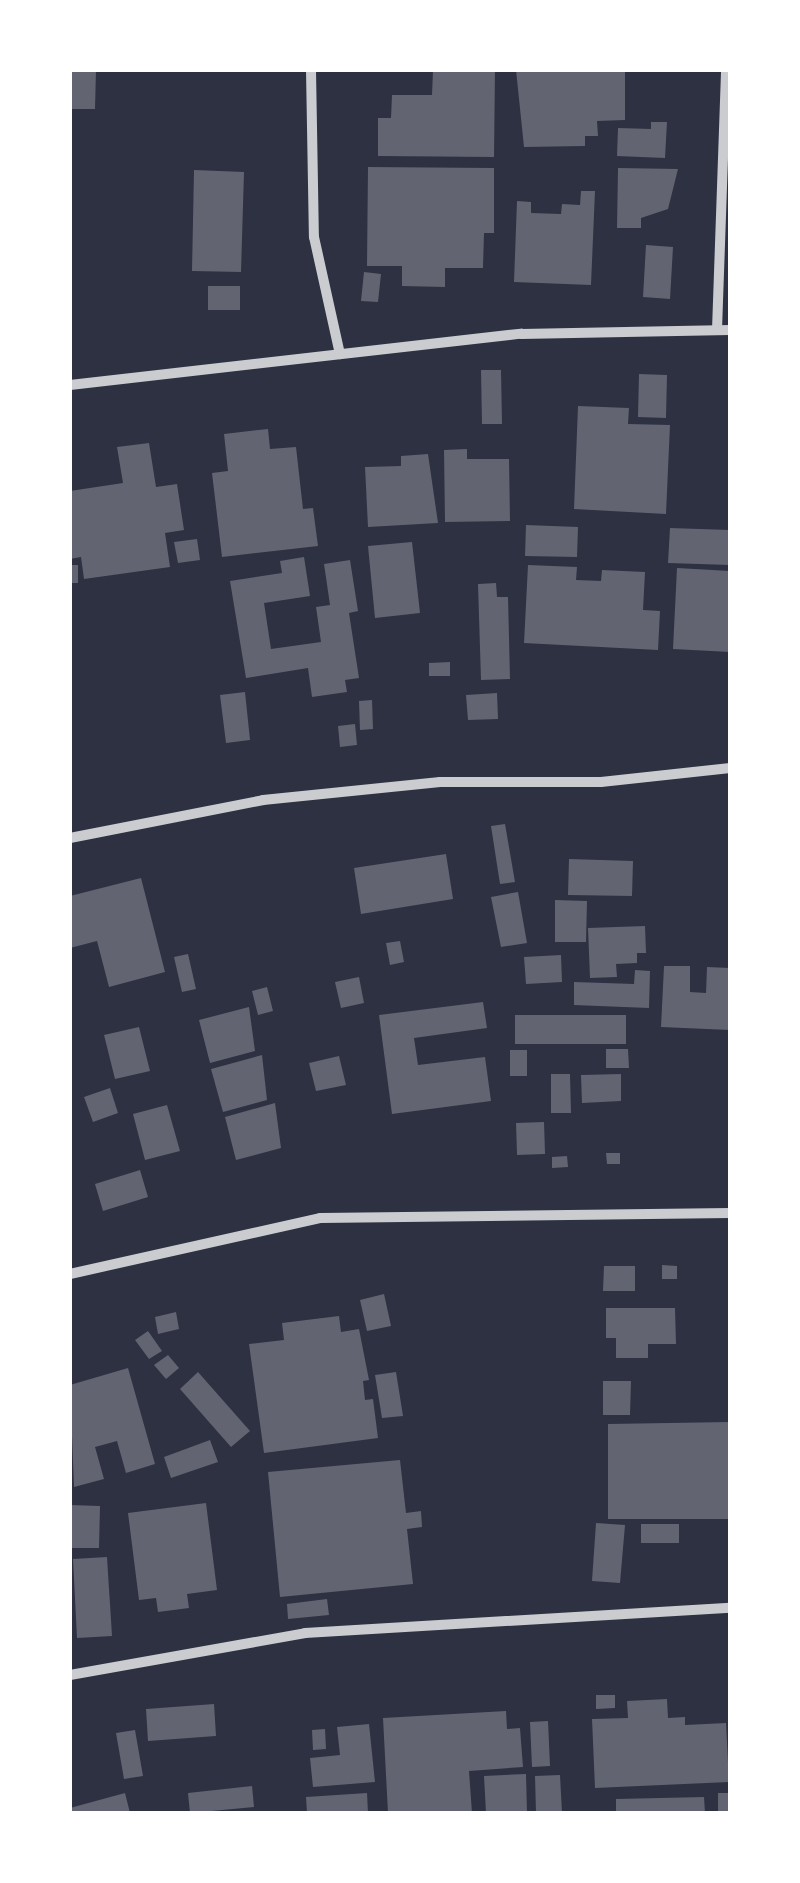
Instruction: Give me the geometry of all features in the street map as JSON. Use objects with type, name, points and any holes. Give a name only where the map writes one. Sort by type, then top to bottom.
[{"type":"street","points":[[311,70],[314,237],[340,354]]},
{"type":"street","points":[[717,330],[726,70]]},
{"type":"street","points":[[70,384],[521,334],[730,330]]},
{"type":"street","points":[[70,838],[263,800],[440,782],[602,782],[730,768]]},
{"type":"street","points":[[70,1274],[320,1218],[730,1212]]},
{"type":"street","points":[[70,1675],[305,1633],[730,1608]]},
{"type":"building","points":[[70,70],[96,70],[95,109],[70,109]]},
{"type":"building","points":[[433,70],[495,70],[494,157],[378,156],[378,118],[391,118],[392,95],[432,95]]},
{"type":"building","points":[[516,70],[625,70],[625,120],[597,121],[598,136],[585,136],[585,146],[524,147]]},
{"type":"building","points":[[651,122],[667,122],[665,158],[617,156],[618,128],[651,129]]},
{"type":"building","points":[[368,167],[494,168],[494,233],[484,233],[483,268],[445,268],[445,287],[402,286],[402,266],[367,266]]},
{"type":"building","points":[[618,168],[678,169],[668,209],[641,218],[641,228],[617,228]]},
{"type":"building","points":[[194,170],[244,172],[241,272],[192,271]]},
{"type":"building","points":[[581,191],[595,191],[591,285],[514,282],[517,201],[531,202],[531,213],[561,214],[562,204],[580,205]]},
{"type":"building","points":[[646,245],[673,247],[670,299],[643,297]]},
{"type":"building","points":[[364,272],[381,274],[378,302],[361,301]]},
{"type":"building","points":[[208,286],[240,286],[240,310],[208,310]]},
{"type":"building","points":[[481,370],[501,370],[502,424],[482,424]]},
{"type":"building","points":[[639,374],[667,375],[666,418],[638,417]]},
{"type":"building","points":[[578,406],[629,408],[628,424],[670,425],[666,514],[574,509]]},
{"type":"building","points":[[268,429],[270,449],[296,447],[303,509],[313,508],[318,546],[222,557],[212,473],[228,471],[224,434]]},
{"type":"building","points":[[149,443],[156,487],[177,484],[184,530],[165,533],[170,567],[84,579],[81,557],[70,559],[70,491],[123,483],[117,447]]},
{"type":"building","points":[[467,449],[467,459],[509,459],[510,521],[445,522],[444,450]]},
{"type":"building","points":[[428,454],[438,523],[368,527],[365,467],[401,466],[401,456]]},
{"type":"building","points":[[526,525],[578,527],[577,557],[525,556]]},
{"type":"building","points":[[670,528],[730,530],[730,565],[668,563]]},
{"type":"building","points":[[197,539],[200,560],[178,563],[174,542]]},
{"type":"building","points":[[412,542],[420,613],[375,618],[368,546]]},
{"type":"building","points":[[304,557],[310,596],[264,603],[271,649],[321,642],[316,607],[330,605],[324,564],[350,560],[358,611],[349,613],[359,678],[345,680],[347,692],[312,697],[308,668],[246,678],[230,581],[282,573],[280,561]]},
{"type":"building","points":[[70,565],[78,565],[78,583],[70,583]]},
{"type":"building","points":[[528,565],[577,567],[576,580],[601,581],[602,570],[645,572],[643,610],[660,611],[658,650],[524,643]]},
{"type":"building","points":[[677,568],[730,571],[730,652],[673,649]]},
{"type":"building","points":[[496,583],[497,597],[508,597],[510,679],[481,680],[478,584]]},
{"type":"building","points":[[450,662],[450,676],[429,676],[429,663]]},
{"type":"building","points":[[245,692],[250,740],[226,743],[220,695]]},
{"type":"building","points":[[497,693],[498,719],[468,720],[466,695]]},
{"type":"building","points":[[372,700],[373,729],[360,730],[359,701]]},
{"type":"building","points":[[355,724],[357,745],[340,747],[338,726]]},
{"type":"building","points":[[505,824],[515,882],[500,884],[491,826]]},
{"type":"building","points":[[446,854],[453,899],[361,914],[354,868]]},
{"type":"building","points":[[569,859],[633,861],[632,896],[568,895]]},
{"type":"building","points":[[141,878],[165,972],[109,987],[97,941],[70,948],[70,896]]},
{"type":"building","points":[[518,892],[527,943],[501,947],[491,897]]},
{"type":"building","points":[[555,900],[587,901],[586,942],[555,942]]},
{"type":"building","points":[[645,926],[646,953],[637,953],[637,963],[616,964],[617,977],[590,978],[588,928]]},
{"type":"building","points":[[400,941],[404,962],[390,965],[386,943]]},
{"type":"building","points":[[188,954],[196,989],[182,992],[174,957]]},
{"type":"building","points":[[561,955],[562,982],[526,984],[524,957]]},
{"type":"building","points":[[664,966],[690,966],[690,992],[706,993],[707,967],[730,968],[730,1030],[661,1027]]},
{"type":"building","points":[[635,970],[650,971],[649,1008],[574,1005],[574,982],[634,984]]},
{"type":"building","points":[[359,977],[364,1003],[341,1008],[335,982]]},
{"type":"building","points":[[267,987],[273,1011],[258,1015],[252,991]]},
{"type":"building","points":[[483,1002],[487,1028],[414,1038],[418,1065],[485,1057],[491,1101],[392,1114],[379,1015]]},
{"type":"building","points":[[249,1007],[255,1051],[210,1063],[199,1020]]},
{"type":"building","points":[[515,1015],[626,1015],[626,1044],[515,1044]]},
{"type":"building","points":[[139,1027],[150,1071],[115,1079],[104,1035]]},
{"type":"building","points":[[606,1049],[628,1049],[629,1068],[606,1068]]},
{"type":"building","points":[[510,1050],[527,1050],[527,1076],[510,1076]]},
{"type":"building","points":[[262,1055],[267,1100],[223,1112],[211,1069]]},
{"type":"building","points":[[339,1056],[346,1085],[316,1091],[309,1063]]},
{"type":"building","points":[[551,1074],[570,1074],[571,1113],[551,1113]]},
{"type":"building","points":[[621,1074],[621,1101],[582,1103],[581,1075]]},
{"type":"building","points":[[110,1088],[118,1113],[93,1122],[84,1097]]},
{"type":"building","points":[[275,1103],[281,1148],[236,1160],[225,1117]]},
{"type":"building","points":[[167,1105],[180,1151],[145,1160],[133,1114]]},
{"type":"building","points":[[544,1122],[545,1154],[517,1155],[516,1123]]},
{"type":"building","points":[[606,1153],[620,1153],[620,1164],[607,1164]]},
{"type":"building","points":[[567,1156],[568,1167],[552,1168],[552,1157]]},
{"type":"building","points":[[140,1170],[148,1197],[103,1211],[95,1184]]},
{"type":"building","points":[[662,1265],[677,1266],[677,1279],[662,1279]]},
{"type":"building","points":[[604,1266],[635,1266],[635,1291],[603,1291]]},
{"type":"building","points":[[384,1294],[391,1326],[367,1331],[360,1300]]},
{"type":"building","points":[[606,1308],[675,1308],[676,1344],[648,1344],[648,1358],[616,1358],[616,1338],[606,1338]]},
{"type":"building","points":[[176,1312],[179,1329],[158,1334],[155,1317]]},
{"type":"building","points":[[339,1316],[341,1332],[359,1329],[369,1380],[363,1381],[365,1400],[373,1399],[378,1438],[264,1453],[249,1344],[284,1340],[282,1323]]},
{"type":"building","points":[[148,1331],[162,1351],[149,1359],[135,1340]]},
{"type":"building","points":[[168,1355],[179,1368],[166,1379],[154,1365]]},
{"type":"building","points":[[128,1368],[155,1464],[126,1473],[117,1441],[95,1447],[104,1479],[74,1487],[70,1385]]},
{"type":"building","points":[[198,1372],[250,1431],[231,1447],[180,1389]]},
{"type":"building","points":[[396,1372],[403,1416],[382,1418],[375,1375]]},
{"type":"building","points":[[603,1381],[631,1381],[630,1415],[603,1415]]},
{"type":"building","points":[[730,1422],[730,1519],[608,1519],[608,1424]]},
{"type":"building","points":[[210,1440],[218,1462],[171,1478],[164,1457]]},
{"type":"building","points":[[400,1460],[406,1513],[421,1511],[422,1527],[407,1529],[413,1584],[280,1597],[268,1472]]},
{"type":"building","points":[[206,1503],[217,1590],[187,1594],[189,1608],[158,1612],[156,1598],[139,1600],[128,1513]]},
{"type":"building","points":[[70,1505],[100,1506],[99,1548],[70,1548]]},
{"type":"building","points":[[596,1523],[625,1525],[620,1583],[592,1581]]},
{"type":"building","points":[[641,1524],[679,1524],[679,1543],[641,1543]]},
{"type":"building","points":[[107,1557],[112,1636],[77,1638],[73,1559]]},
{"type":"building","points":[[327,1599],[329,1615],[288,1619],[287,1604]]},
{"type":"building","points":[[596,1695],[615,1695],[615,1708],[596,1709]]},
{"type":"building","points":[[667,1699],[668,1718],[685,1717],[685,1725],[726,1723],[729,1782],[595,1788],[592,1719],[628,1718],[627,1701]]},
{"type":"building","points":[[214,1704],[216,1736],[148,1741],[146,1709]]},
{"type":"building","points":[[506,1711],[507,1729],[520,1728],[523,1767],[469,1771],[472,1813],[388,1813],[383,1718]]},
{"type":"building","points":[[548,1721],[550,1766],[532,1767],[530,1722]]},
{"type":"building","points":[[369,1724],[375,1782],[313,1787],[310,1758],[340,1755],[337,1727]]},
{"type":"building","points":[[325,1729],[326,1749],[313,1750],[312,1730]]},
{"type":"building","points":[[135,1730],[143,1776],[124,1779],[116,1733]]},
{"type":"building","points":[[526,1774],[527,1813],[486,1813],[484,1776]]},
{"type":"building","points":[[560,1775],[562,1813],[536,1813],[535,1776]]},
{"type":"building","points":[[252,1786],[254,1807],[190,1813],[188,1793]]},
{"type":"building","points":[[125,1793],[130,1813],[70,1813],[70,1808]]},
{"type":"building","points":[[367,1793],[368,1813],[307,1813],[306,1797]]},
{"type":"building","points":[[718,1793],[730,1793],[730,1813],[718,1813]]},
{"type":"building","points":[[704,1797],[705,1813],[616,1813],[616,1799]]}]
